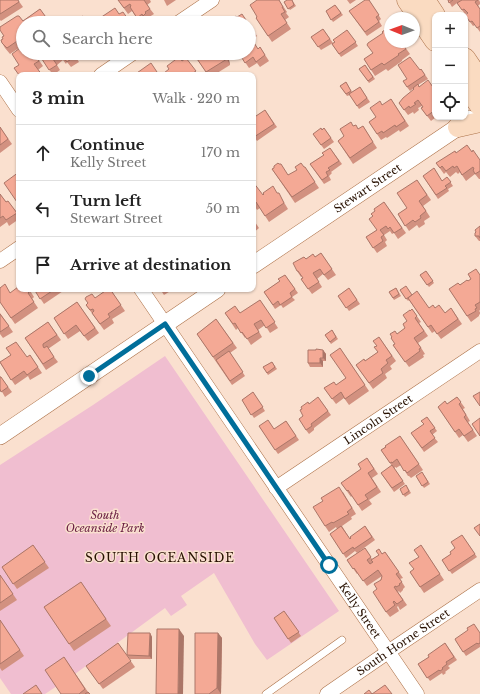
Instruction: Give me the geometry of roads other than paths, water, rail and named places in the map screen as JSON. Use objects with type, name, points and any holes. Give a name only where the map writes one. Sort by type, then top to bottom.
[{"type":"main road","points":[[407,0],[432,37]]},
{"type":"main road","points":[[425,0],[433,12]]},
{"type":"main road","points":[[468,62],[480,80]]},
{"type":"main road","points":[[468,89],[480,108]]},
{"type":"main road","points":[[458,127],[480,122]]},
{"type":"street","points":[[188,16],[212,0]]},
{"type":"street","points":[[105,72],[123,60]]},
{"type":"street","points":[[1,85],[16,106]]},
{"type":"street","name":"Stewart Street","points":[[256,263],[458,127],[480,108]]},
{"type":"street","points":[[0,261],[16,250]]},
{"type":"street","name":"Kelly Street","points":[[143,292],[416,694]]},
{"type":"street","points":[[0,436],[213,292]]},
{"type":"street","name":"Lincoln Street","points":[[276,488],[480,351]]},
{"type":"street","name":"South Horne Street","points":[[327,694],[480,590]]},
{"type":"lane","points":[[266,694],[342,640]]},
{"type":"district","name":"SOUTH OCEANSIDE","points":[[160,557]]},
{"type":"park label","name":"South Oceanside Park","points":[[105,521]]}]
